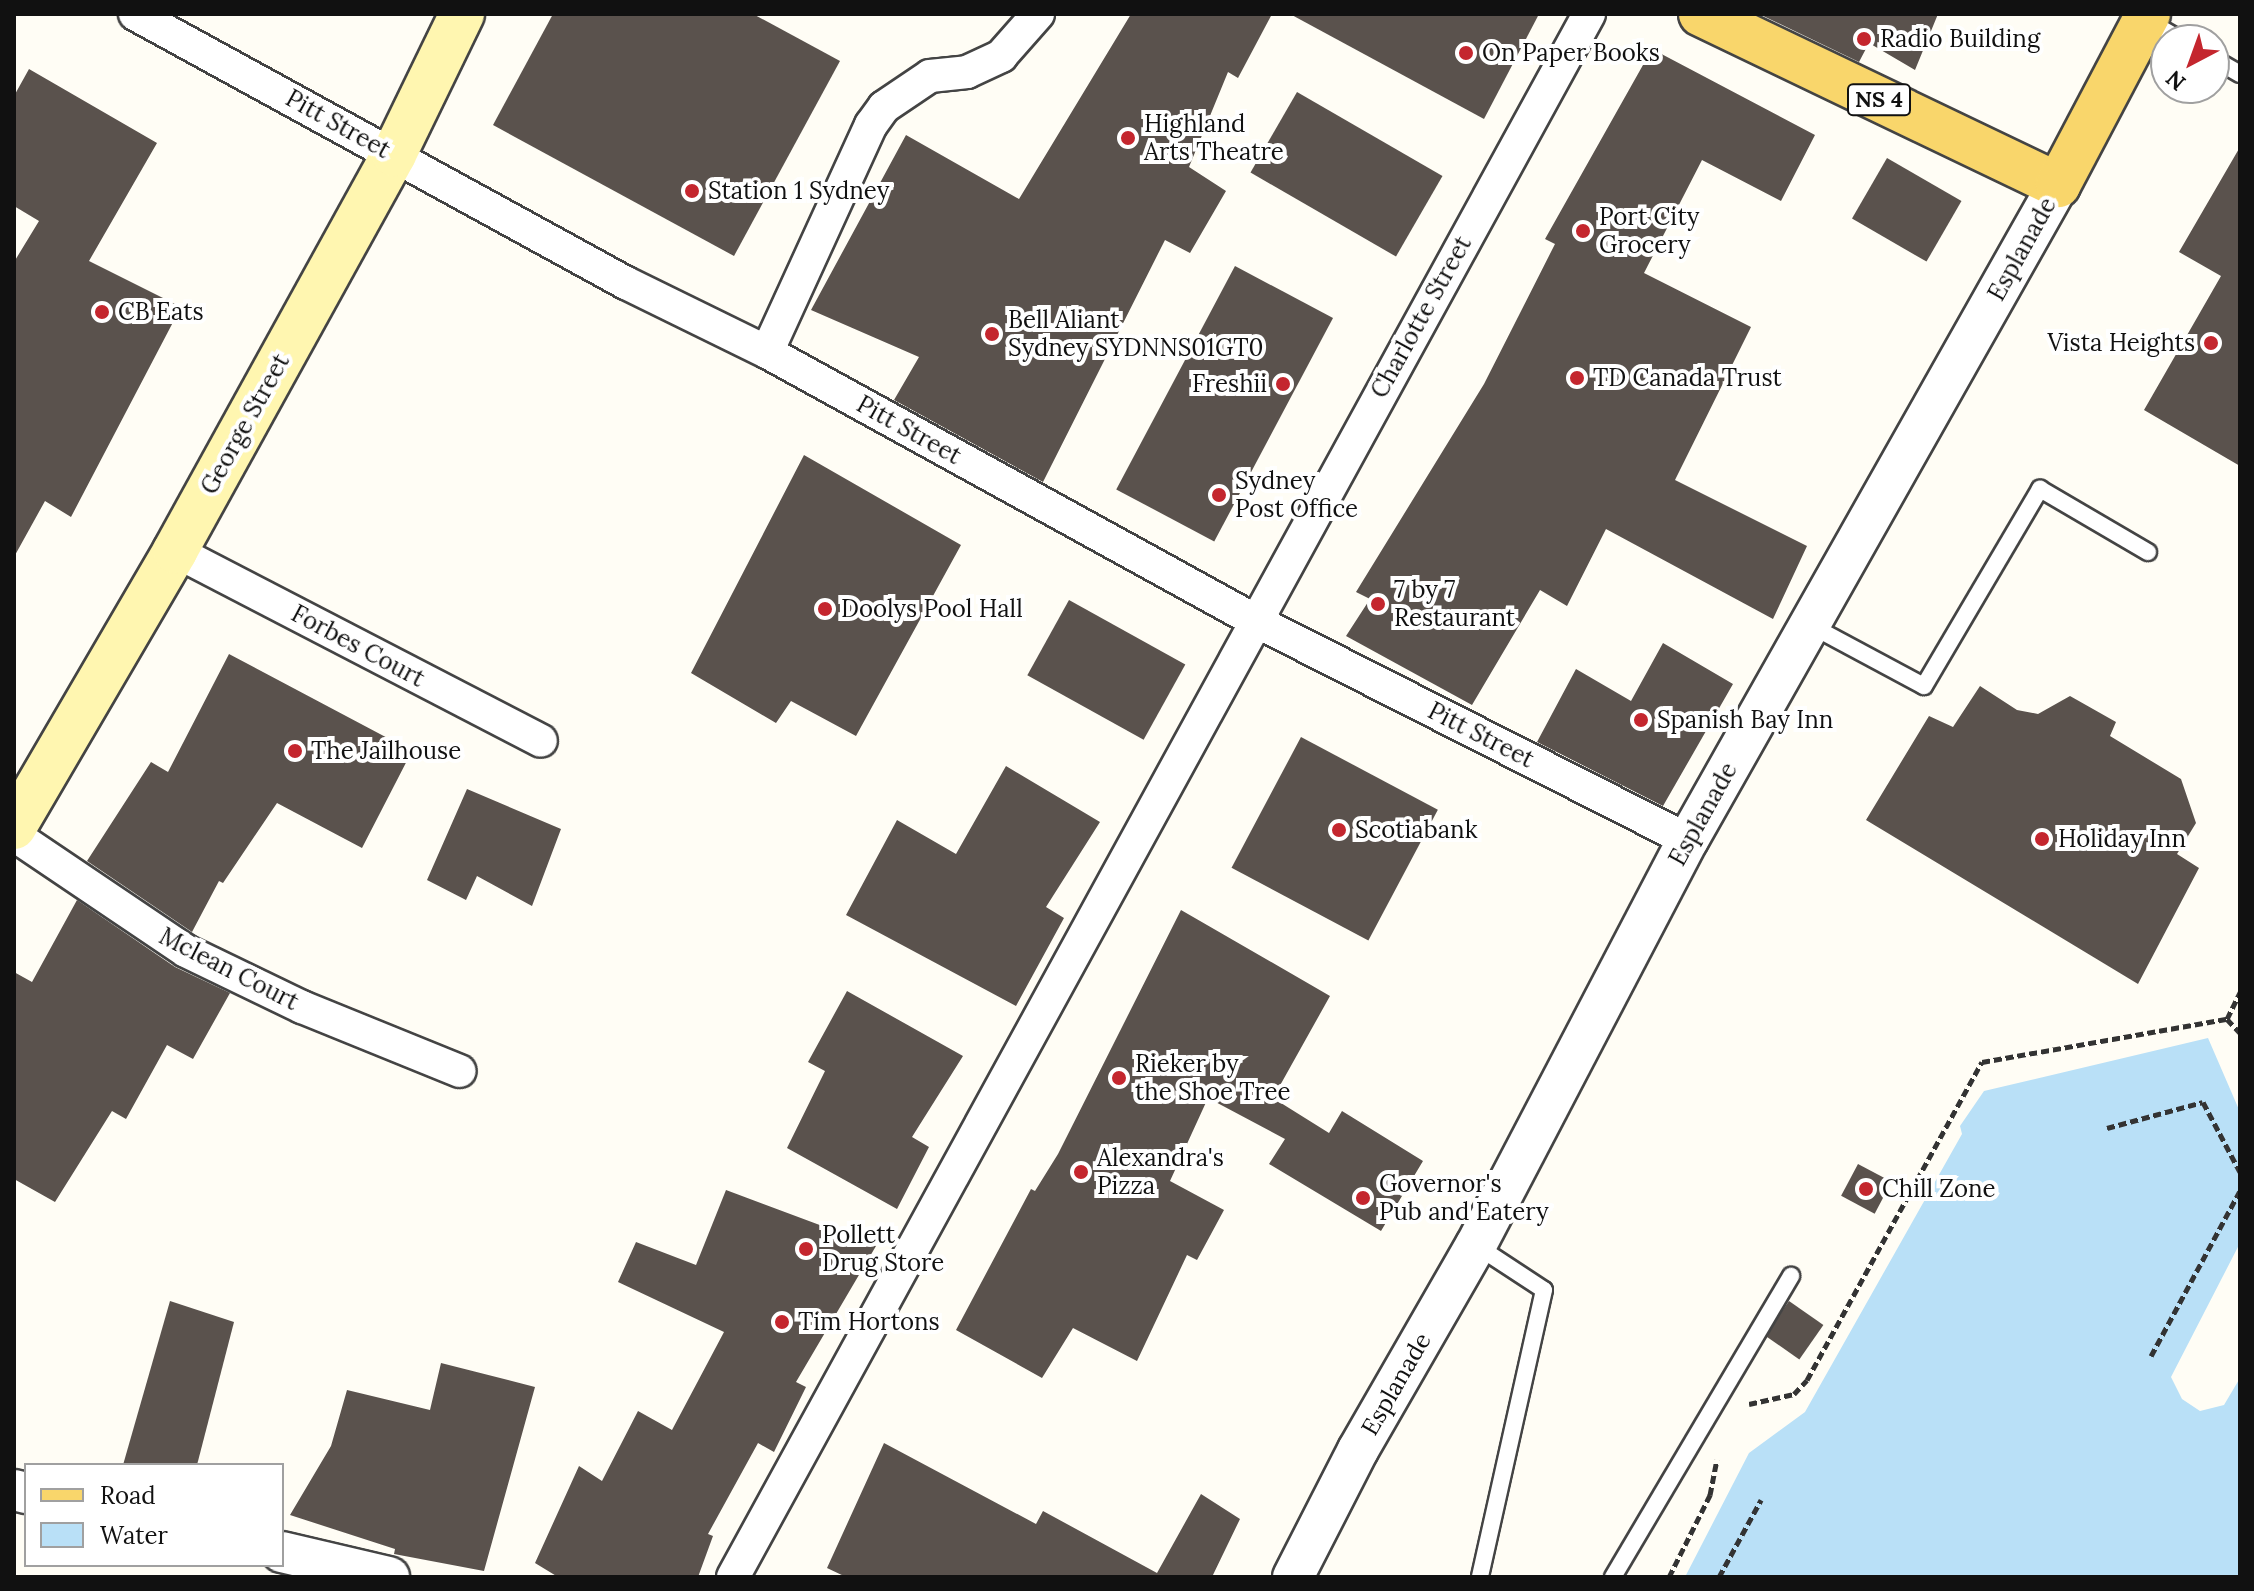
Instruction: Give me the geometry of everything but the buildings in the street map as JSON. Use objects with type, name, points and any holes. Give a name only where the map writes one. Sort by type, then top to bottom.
[{"type":"main road","name":"George Street","points":[[14,827],[175,551],[394,154],[462,14]]},
{"type":"main road","name":"NS 4","points":[[1701,14],[2058,185]]},
{"type":"main road","name":"Esplanade","points":[[2058,185],[2150,37]]},
{"type":"street","name":"Pitt Street","points":[[135,14],[626,283],[767,352],[1254,620],[1688,840]]},
{"type":"street","points":[[767,352],[871,125],[884,107],[930,76],[967,72],[1001,56],[1038,14]]},
{"type":"street","name":"Charlotte Street","points":[[733,1577],[1254,620],[1589,14]]},
{"type":"street","name":"Esplanade","points":[[1293,1577],[1358,1450],[1476,1245],[1688,840],[2058,185]]},
{"type":"street","name":"Forbes Court","points":[[175,551],[541,741]]},
{"type":"street","name":"Mclean Court","points":[[14,835],[186,951],[302,1007],[460,1071]]},
{"type":"street","points":[[284,1552],[389,1577]]},
{"type":"lane","points":[[1810,625],[1924,686],[2040,489],[2148,552]]},
{"type":"lane","points":[[1476,1245],[1544,1290],[1480,1577]]},
{"type":"lane","points":[[1613,1577],[1791,1276]]},
{"type":"path","points":[[2227,1019],[2240,992]]},
{"type":"path","points":[[2227,1019],[2240,1033]]},
{"type":"path","points":[[1739,1406],[1794,1394],[1807,1380],[1982,1062],[2227,1019]]},
{"type":"path","points":[[2107,1128],[2203,1102],[2240,1172]]},
{"type":"path","points":[[2151,1356],[2240,1191]]},
{"type":"path","points":[[1669,1577],[1710,1495],[1715,1444]]},
{"type":"path","points":[[1719,1577],[1761,1500]]},
{"type":"water","points":[[2208,1038],[2240,1112],[2240,1243],[2171,1377],[2182,1399],[2200,1411],[2224,1405],[2240,1378],[2240,1577],[1685,1577],[1749,1453],[1805,1412],[1962,1134],[1960,1126],[1984,1091]]},
{"type":"place","name":"Radio Building","points":[[1864,39]]},
{"type":"place","name":"On Paper Books","points":[[1466,53]]},
{"type":"place","name":"Highland Arts Theatre","points":[[1128,138]]},
{"type":"place","name":"Station 1 Sydney","points":[[692,191]]},
{"type":"place","name":"Port City Grocery","points":[[1583,231]]},
{"type":"place","name":"CB Eats","points":[[102,312]]},
{"type":"place","name":"Bell Aliant Sydney SYDNNS01GT0","points":[[992,334]]},
{"type":"place","name":"Vista Heights","points":[[2211,343]]},
{"type":"place","name":"TD Canada Trust","points":[[1577,378]]},
{"type":"place","name":"Freshii","points":[[1283,384]]},
{"type":"place","name":"Sydney Post Office","points":[[1219,495]]},
{"type":"place","name":"7 by 7 Restaurant","points":[[1378,604]]},
{"type":"place","name":"Doolys Pool Hall","points":[[825,609]]},
{"type":"place","name":"Spanish Bay Inn","points":[[1641,720]]},
{"type":"place","name":"The Jailhouse","points":[[295,751]]},
{"type":"place","name":"Scotiabank","points":[[1339,830]]},
{"type":"place","name":"Holiday Inn","points":[[2042,839]]},
{"type":"place","name":"Rieker by the Shoe Tree","points":[[1119,1078]]},
{"type":"place","name":"Alexandra's Pizza","points":[[1081,1172]]},
{"type":"place","name":"Chill Zone","points":[[1866,1189]]},
{"type":"place","name":"Governor's Pub and Eatery","points":[[1363,1198]]},
{"type":"place","name":"Pollett Drug Store","points":[[806,1249]]},
{"type":"place","name":"Tim Hortons","points":[[782,1322]]}]
